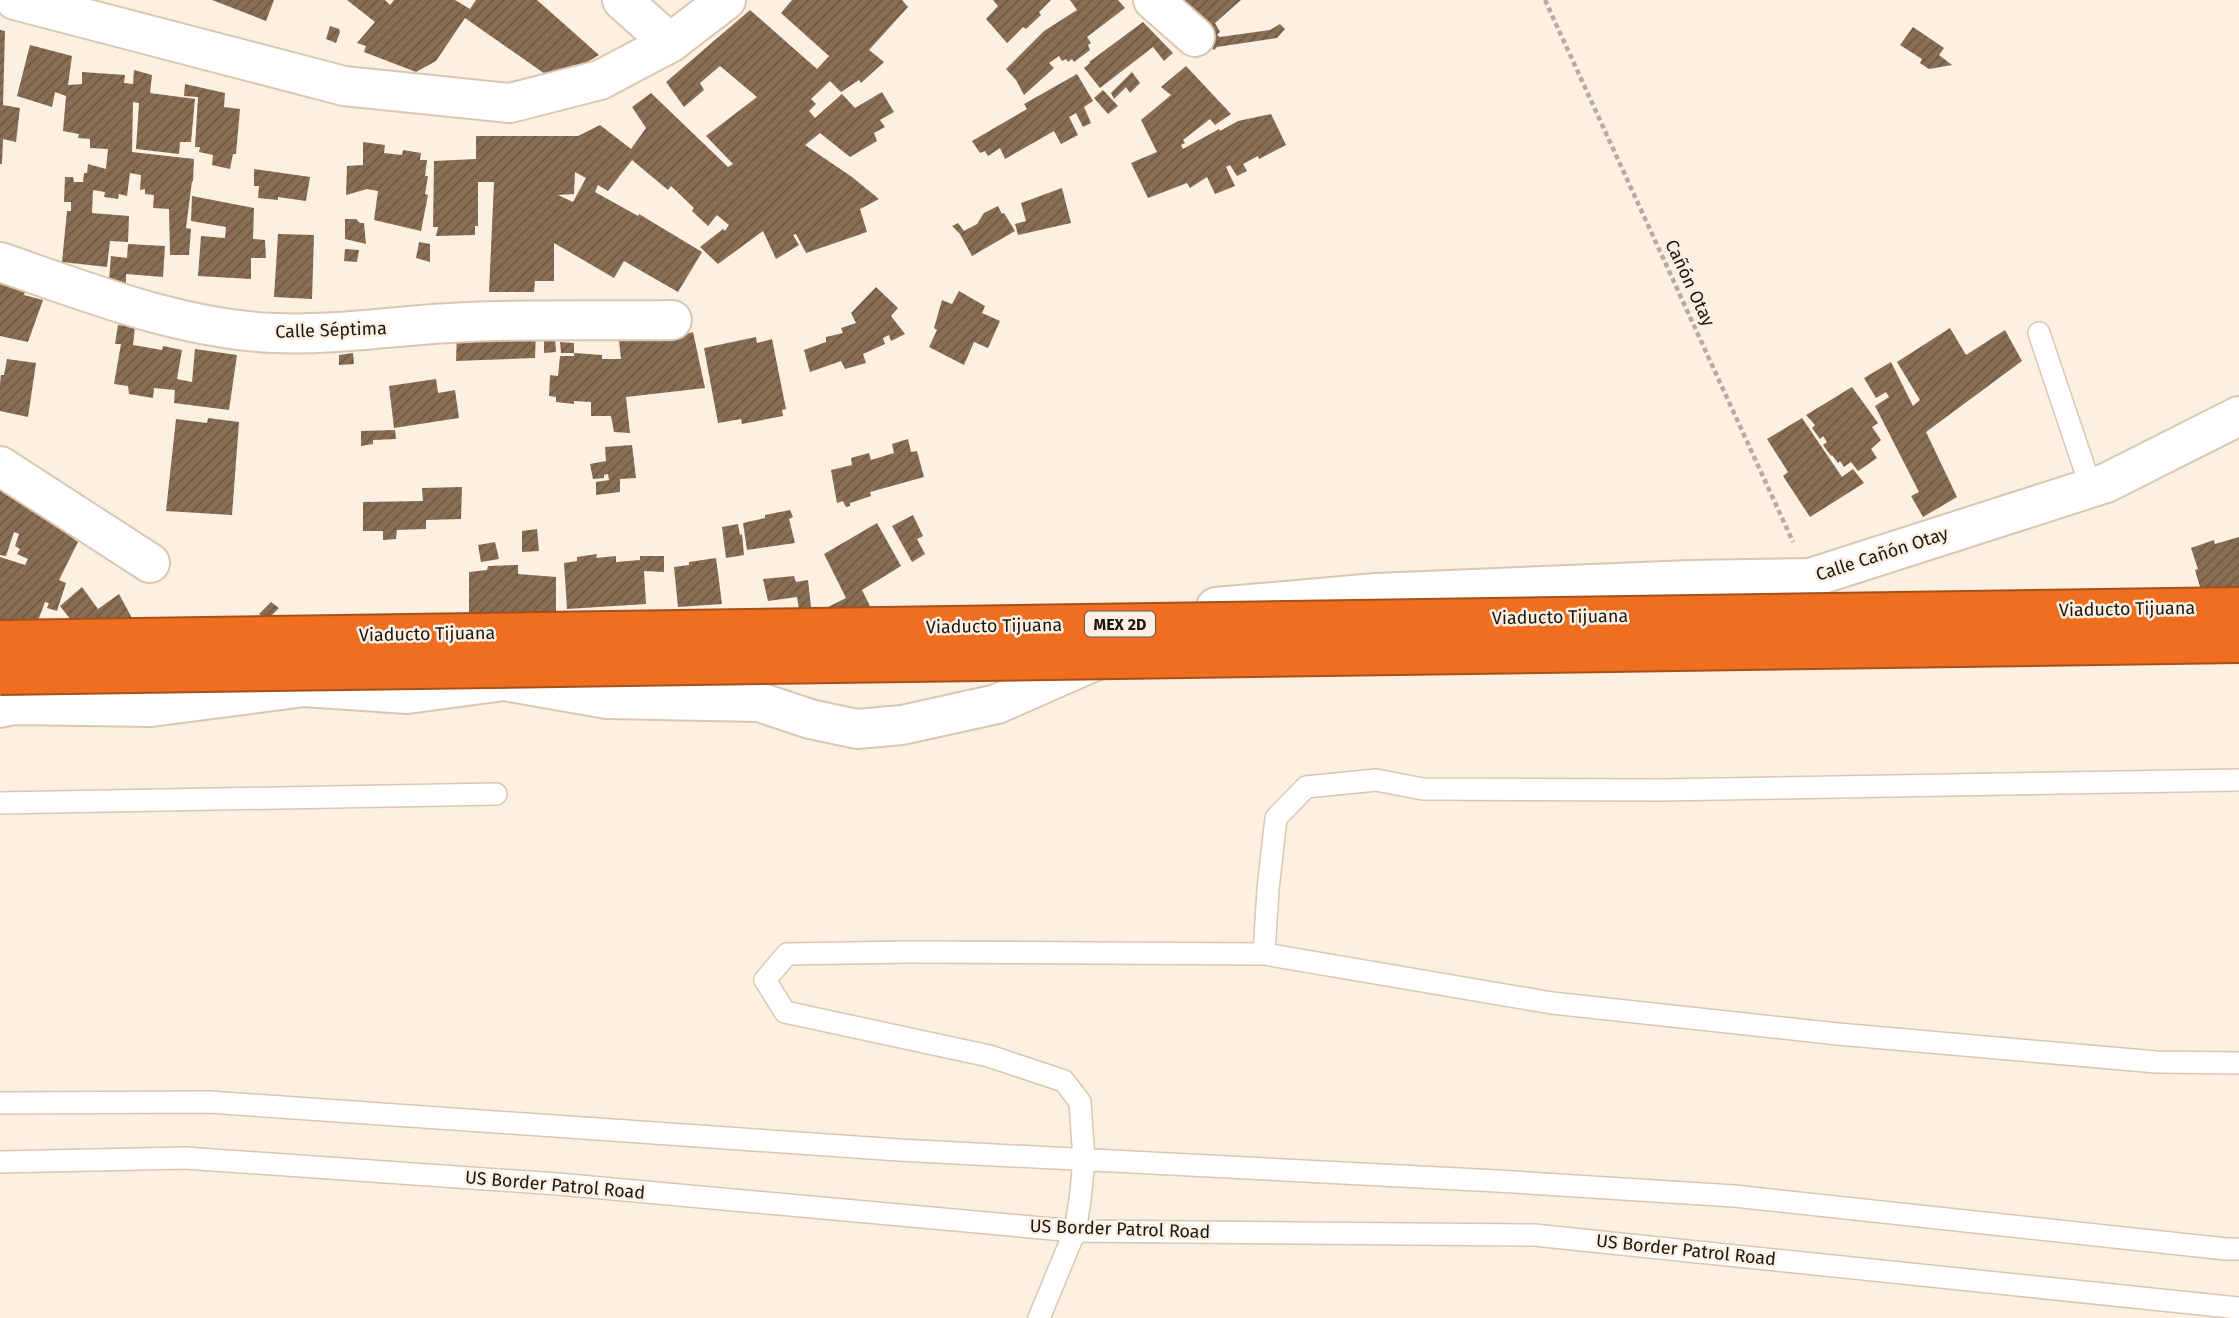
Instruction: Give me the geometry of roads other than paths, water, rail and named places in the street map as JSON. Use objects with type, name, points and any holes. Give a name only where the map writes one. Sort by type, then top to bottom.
[{"type":"highway","name":"Viaducto Tijuana","points":[[0,640],[2239,607]]},
{"type":"highway","name":"Viaducto Tijuana","points":[[0,675],[2239,643]]},
{"type":"street","points":[[15,0],[344,86],[510,103],[600,80],[670,43],[726,0]]},
{"type":"street","points":[[622,0],[670,43]]},
{"type":"street","points":[[1153,0],[1195,37]]},
{"type":"street","name":"Calle Séptima","points":[[0,262],[147,310],[211,326],[273,333],[469,322],[672,320]]},
{"type":"street","name":"Calle Cañón Otay","points":[[0,708],[14,705],[151,707],[304,687],[407,694],[505,681],[607,698],[759,702],[810,719],[857,729],[902,725],[997,704],[1109,654],[1182,610],[1376,593],[1690,580],[1810,578],[2106,483],[2239,416]]},
{"type":"street","points":[[0,466],[150,563]]},
{"type":"lane","points":[[2039,333],[2091,488]]},
{"type":"lane","points":[[1264,954],[1276,818],[1306,787],[1376,780],[1423,789],[1631,790],[2239,780]]},
{"type":"lane","points":[[0,803],[496,794]]},
{"type":"lane","points":[[1040,1318],[1075,1231],[1084,1160],[1080,1102],[1064,1082],[989,1056],[785,1012],[765,980],[787,954],[1264,954],[1552,1003],[1893,1039],[2157,1062],[2239,1063]]},
{"type":"lane","points":[[0,1103],[209,1102],[900,1150],[1734,1196],[2239,1249]]},
{"type":"lane","name":"US Border Patrol Road","points":[[0,1162],[185,1158],[558,1184],[1075,1231],[1534,1235],[2239,1308]]}]
